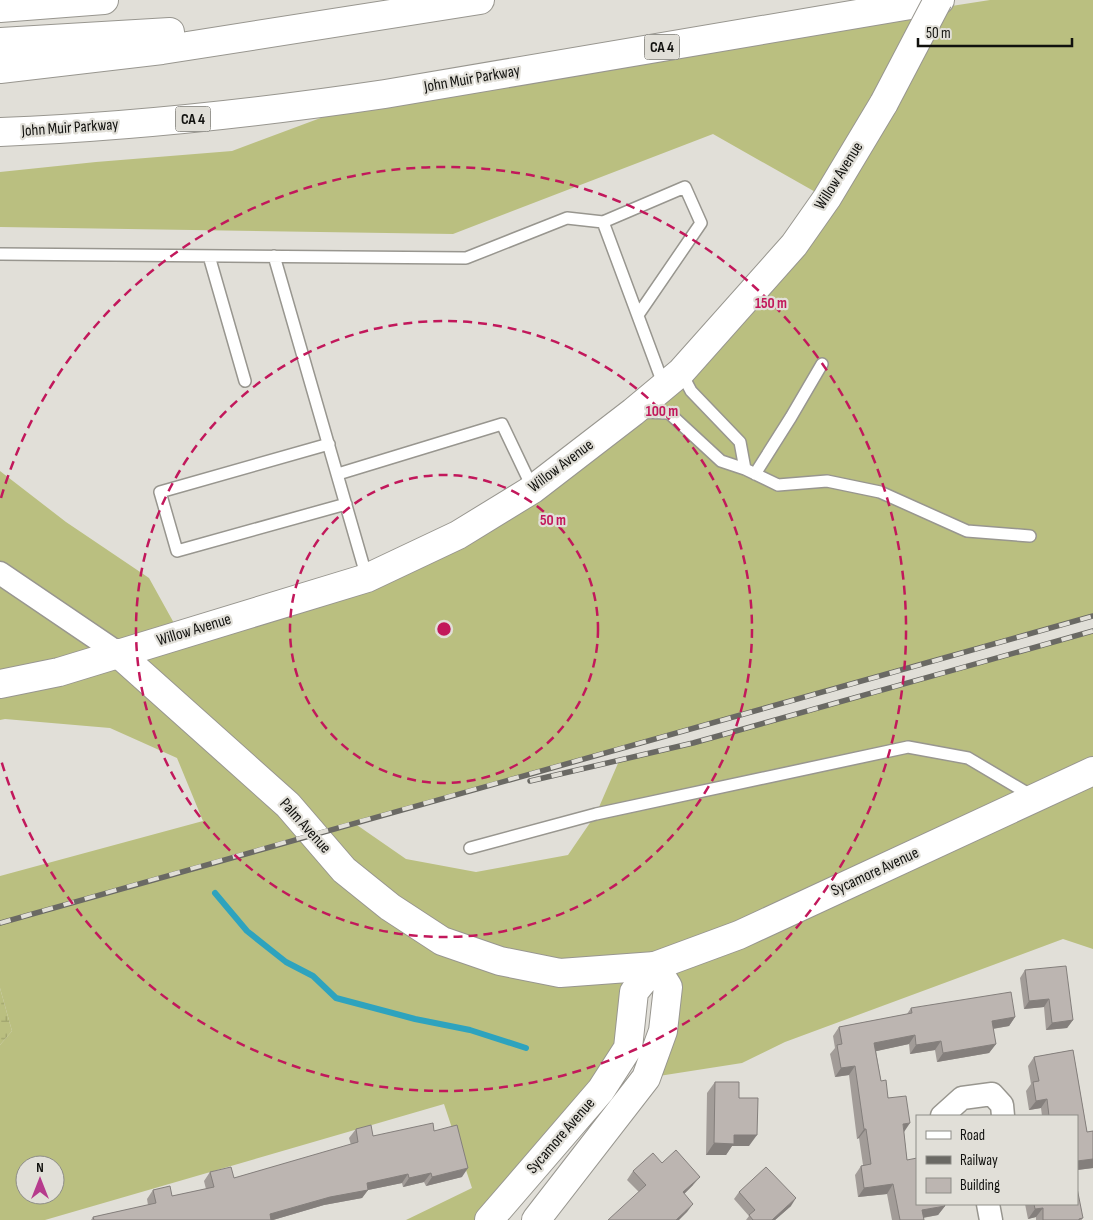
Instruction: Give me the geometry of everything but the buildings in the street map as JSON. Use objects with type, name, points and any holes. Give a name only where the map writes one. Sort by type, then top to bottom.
[{"type":"main road","points":[[0,8],[104,0]]},
{"type":"main road","points":[[0,69],[162,50],[480,0]]},
{"type":"main road","name":"Willow Avenue","points":[[0,684],[59,672],[367,578],[458,536],[533,489],[633,412],[672,379],[794,245],[826,198],[884,103],[939,0]]},
{"type":"main road","name":"John Muir Parkway","points":[[0,132],[209,118],[297,107],[394,93],[939,0]]},
{"type":"main road","points":[[0,42],[337,23]]},
{"type":"main road","name":"Palm Avenue","points":[[118,653],[288,805],[344,870],[390,907],[442,941],[500,961],[560,973],[655,966]]},
{"type":"main road","name":"Sycamore Avenue","points":[[489,1220],[601,1090],[628,1048],[634,992],[655,966],[739,935],[1093,771]]},
{"type":"main road","name":"Sycamore Avenue","points":[[536,1220],[646,1078],[663,1031],[668,987],[655,966]]},
{"type":"street","name":"Palm Avenue","points":[[0,573],[118,653]]},
{"type":"street","points":[[943,1115],[962,1098],[992,1094],[1002,1105],[1003,1115]]},
{"type":"street","points":[[988,1205],[992,1220]]},
{"type":"lane","points":[[0,254],[466,258],[567,218],[603,222],[685,186],[700,223],[638,315]]},
{"type":"lane","points":[[603,222],[638,315],[672,379],[691,391],[740,442],[750,471]]},
{"type":"lane","points":[[209,256],[246,381]]},
{"type":"lane","points":[[274,256],[367,578]]},
{"type":"lane","points":[[750,471],[791,417],[822,364]]},
{"type":"lane","points":[[633,412],[669,413],[720,461],[750,471],[778,484],[827,482],[880,492],[967,531],[1030,536]]},
{"type":"lane","points":[[338,474],[502,424],[533,489]]},
{"type":"lane","points":[[329,444],[160,492],[176,551],[346,504]]},
{"type":"lane","points":[[470,848],[596,814],[908,747],[968,758],[1035,798]]},
{"type":"green space","points":[[990,0],[1093,0],[1093,616],[354,823],[406,859],[476,872],[568,855],[596,814],[619,761],[693,743],[1093,631],[1093,949],[1063,939],[785,1042],[742,1063],[646,1078],[663,1031],[655,966],[628,1048],[489,1220],[406,1220],[472,1188],[444,1104],[45,1220],[0,1220],[0,1045],[12,1031],[0,988],[0,876],[203,821],[177,758],[110,728],[0,720],[0,471],[66,522],[149,578],[180,634],[367,578],[633,412],[826,198],[713,134],[453,234],[0,227],[0,172],[232,151],[385,94]]},
{"type":"green space","points":[[0,988],[12,1031],[0,1045]]},
{"type":"waterway","points":[[215,893],[247,931],[286,962],[313,976],[336,998],[415,1019],[470,1030],[526,1048]]},
{"type":"railway","points":[[0,923],[1093,616]]},
{"type":"railway","points":[[530,781],[693,743],[1093,631]]}]
